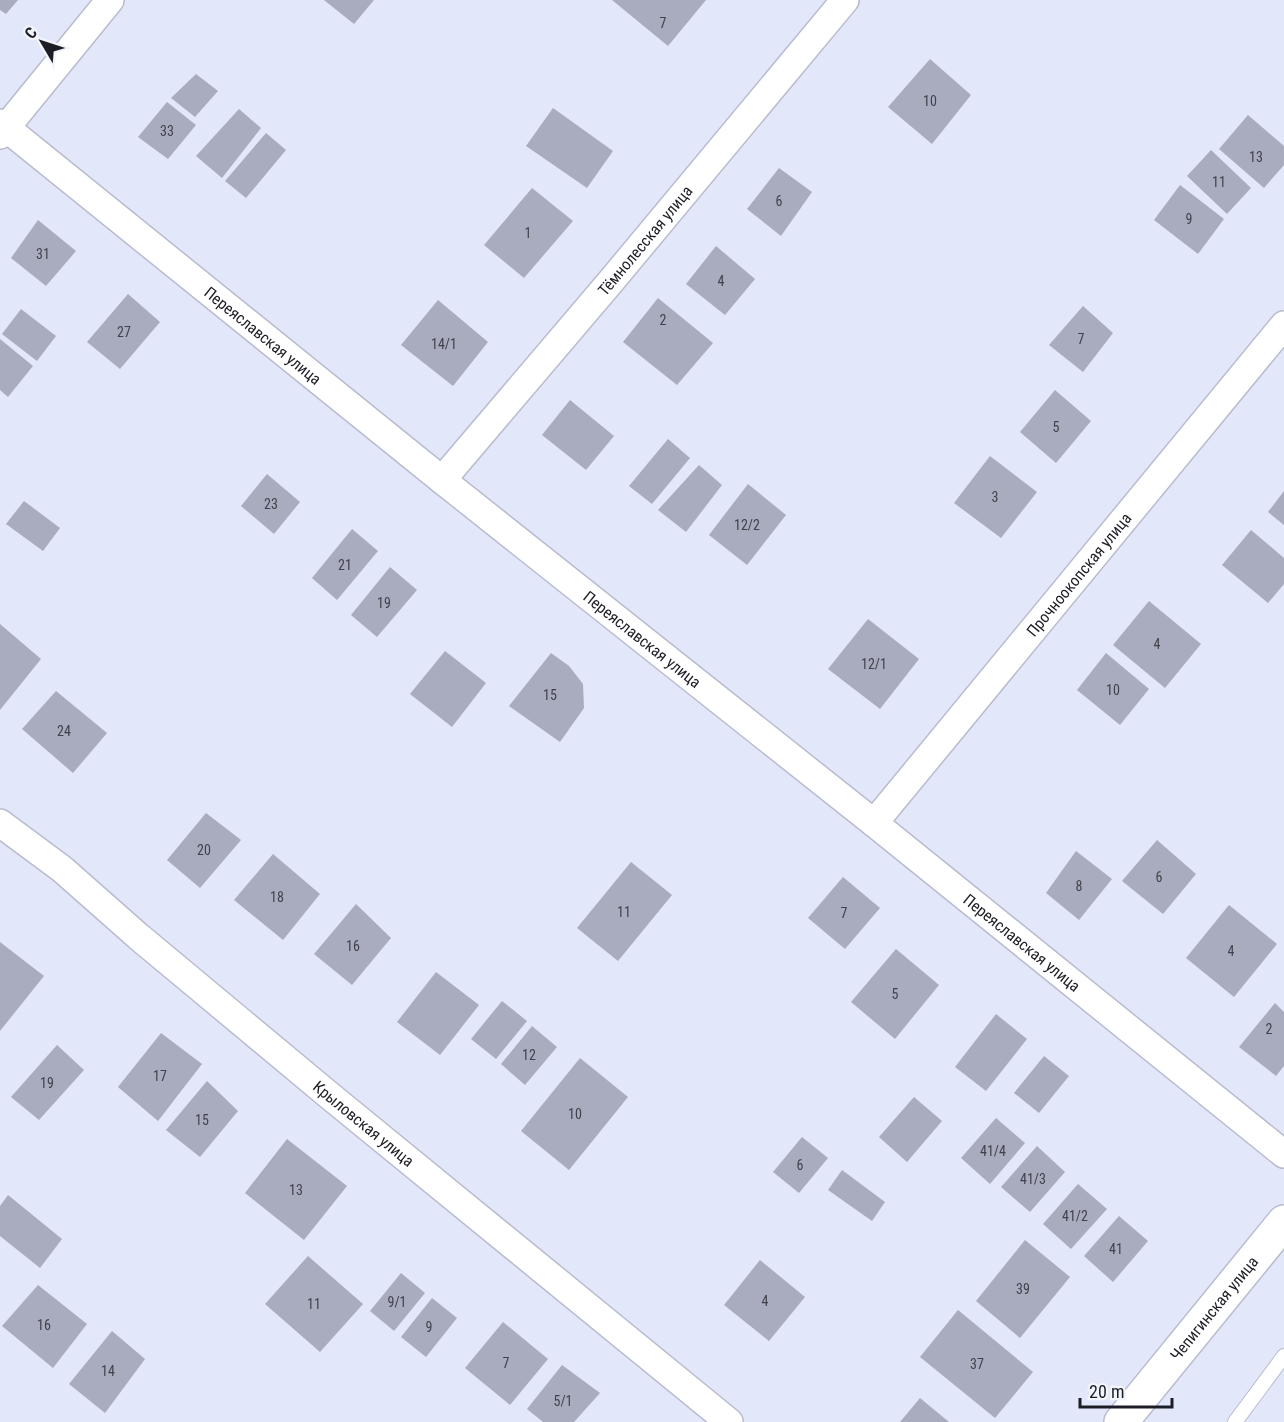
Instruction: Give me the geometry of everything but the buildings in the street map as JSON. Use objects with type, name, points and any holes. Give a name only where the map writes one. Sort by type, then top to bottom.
[{"type":"street","points":[[2,129],[110,0]]},
{"type":"street","name":"Тёмнолесская улица","points":[[442,480],[844,0]]},
{"type":"street","name":"Переяславская улица","points":[[2,129],[874,823],[1284,1154]]},
{"type":"street","name":"Прочноокопская улица","points":[[874,823],[1284,325]]},
{"type":"street","name":"Крыловская улица","points":[[0,823],[62,869],[139,937],[302,1073],[729,1422]]},
{"type":"street","name":"Чепигинская улица","points":[[1121,1422],[1284,1222]]},
{"type":"lane","points":[[1235,1422],[1284,1356]]}]
